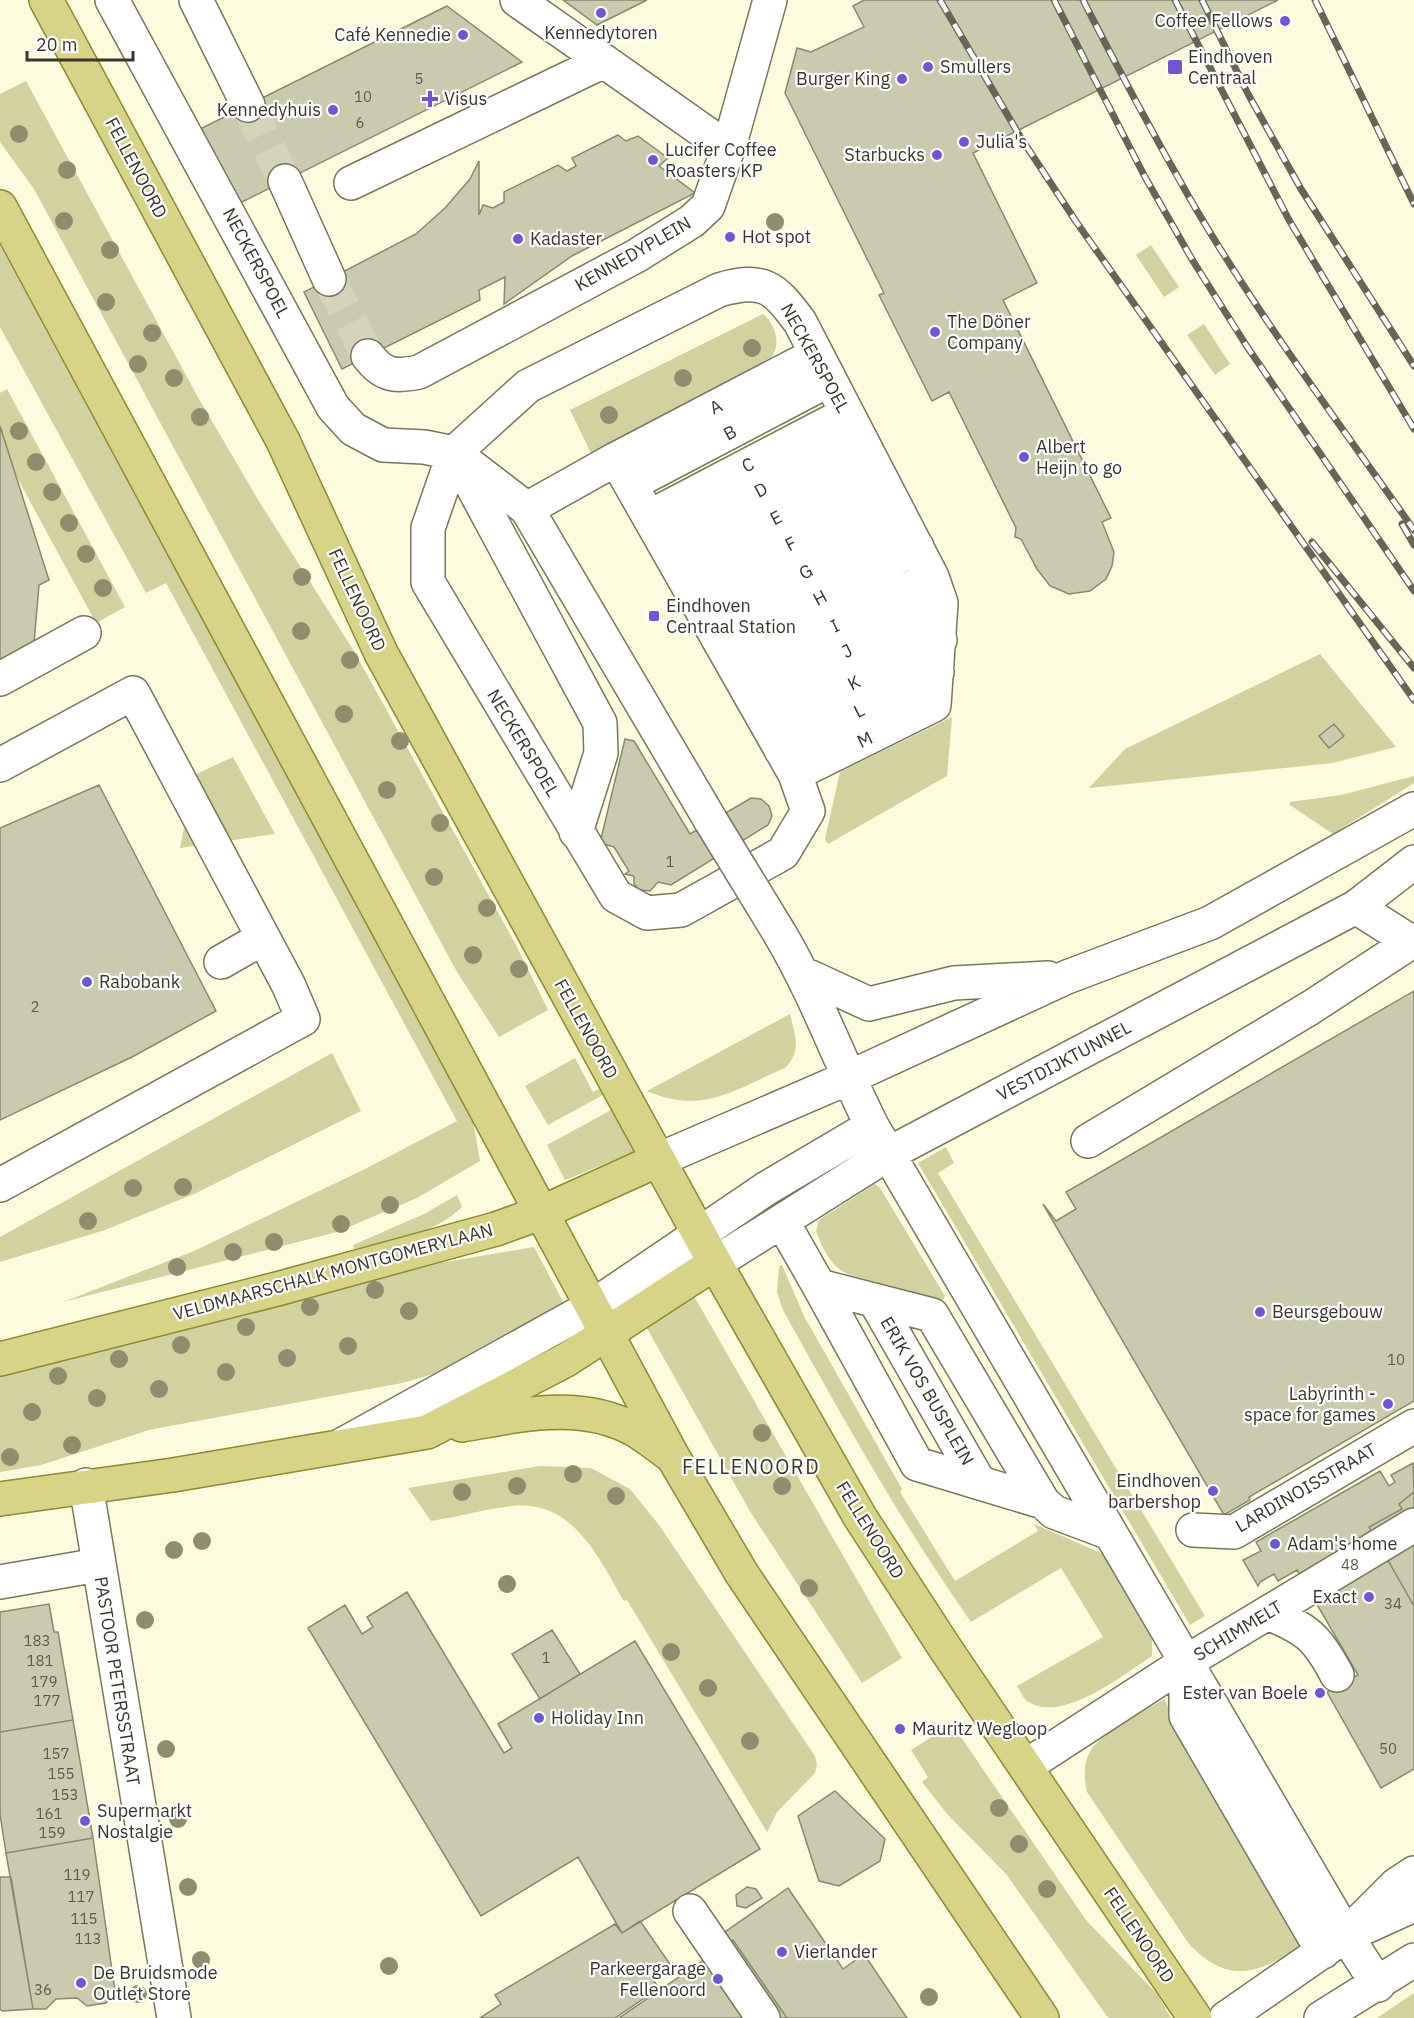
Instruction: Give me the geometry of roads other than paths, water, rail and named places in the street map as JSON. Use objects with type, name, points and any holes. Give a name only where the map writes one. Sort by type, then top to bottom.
[{"type":"main road","name":"FELLENOORD","points":[[46,0],[283,441],[381,653],[715,1263],[860,1516],[1195,2018]]},
{"type":"main road","points":[[0,207],[673,1457],[742,1574],[1042,2018]]},
{"type":"main road","name":"VELDMAARSCHALK MONTGOMERYLAAN","points":[[0,1359],[413,1253],[543,1212],[658,1160]]},
{"type":"main road","points":[[431,1430],[545,1371],[608,1334],[715,1263]]},
{"type":"main road","points":[[0,1499],[86,1485],[173,1475],[520,1415],[557,1411],[587,1413],[633,1429],[673,1457]]},
{"type":"street","name":"NECKERSPOEL","points":[[112,0],[333,407],[353,429],[383,445],[424,447],[454,453],[527,509],[804,974],[848,1078],[888,1154]]},
{"type":"street","points":[[196,0],[248,105]]},
{"type":"street","points":[[517,0],[713,138]]},
{"type":"street","name":"KENNEDYPLEIN","points":[[368,356],[379,370],[397,377],[419,372],[636,256],[692,221],[708,206],[712,195],[731,140],[770,0]]},
{"type":"street","points":[[351,183],[604,61]]},
{"type":"street","points":[[285,181],[329,279]]},
{"type":"street","name":"NECKERSPOEL","points":[[623,472],[738,673],[808,811],[783,853],[681,910],[647,913],[616,896],[428,582],[428,528],[454,453],[528,386],[686,304],[738,284],[757,285],[779,294],[800,322],[936,590],[938,656],[934,705]]},
{"type":"street","name":"A","points":[[623,472],[822,367]]},
{"type":"street","name":"D","points":[[656,529],[853,426]]},
{"type":"street","name":"NECKERSPOEL","points":[[454,453],[600,723],[600,753],[576,832]]},
{"type":"street","points":[[527,509],[623,472]]},
{"type":"street","name":"G","points":[[738,673],[895,507]]},
{"type":"street","name":"E","points":[[738,673],[895,507]]},
{"type":"street","name":"I","points":[[738,673],[936,590]]},
{"type":"street","points":[[0,679],[84,633]]},
{"type":"street","name":"L","points":[[738,673],[938,656]]},
{"type":"street","name":"M","points":[[738,673],[934,705]]},
{"type":"street","points":[[0,765],[133,693],[303,1019],[0,1185]]},
{"type":"street","points":[[658,1160],[848,1078],[1067,977],[1210,923],[1414,809]]},
{"type":"street","name":"VESTDIJKTUNNEL","points":[[715,1263],[888,1154],[1356,907],[1414,862]]},
{"type":"street","points":[[1088,1141],[1310,1008],[1412,941],[1356,907]]},
{"type":"street","points":[[221,962],[262,938]]},
{"type":"street","points":[[804,974],[869,1004],[954,983],[1067,977]]},
{"type":"street","points":[[341,1445],[593,1306],[767,1188],[872,1126]]},
{"type":"street","points":[[888,1154],[1186,1662],[1334,1944],[1378,1985]]},
{"type":"street","points":[[782,1221],[917,1464],[1043,1502]]},
{"type":"street","points":[[819,1286],[932,1315],[1043,1502],[1054,1512],[1110,1533]]},
{"type":"street","name":"ERIK VOS BUSPLEIN","points":[[874,1300],[979,1482]]},
{"type":"street","name":"LARDINOISSTRAAT","points":[[1193,1530],[1234,1532],[1414,1426]]},
{"type":"street","name":"PASTOOR PETERSSTRAAT","points":[[86,1485],[174,2018]]},
{"type":"street","name":"SCHIMMELT","points":[[1026,1766],[1186,1662],[1414,1525]]},
{"type":"street","points":[[0,1582],[98,1565]]},
{"type":"street","points":[[1268,1613],[1303,1628],[1323,1649],[1337,1675]]},
{"type":"street","points":[[1334,1944],[1396,1886],[1414,1873]]},
{"type":"street","points":[[1226,2018],[1334,1944],[1414,1905]]},
{"type":"street","points":[[690,1911],[763,2018]]},
{"type":"street","points":[[1320,2018],[1378,1985],[1414,1960]]},
{"type":"tunnel","points":[[248,105],[285,181]]},
{"type":"tunnel","points":[[329,279],[368,356]]},
{"type":"railway","points":[[940,0],[1021,138],[1077,223],[1414,700]]},
{"type":"railway","points":[[1054,0],[1145,177],[1193,261],[1246,345],[1414,591]]},
{"type":"railway","points":[[1083,0],[1148,124],[1215,240],[1298,366],[1414,530]]},
{"type":"railway","points":[[1175,0],[1289,220],[1414,429]]},
{"type":"railway","points":[[1202,0],[1248,94],[1301,189],[1414,366]]},
{"type":"railway","points":[[1315,0],[1414,204]]},
{"type":"railway","points":[[1402,524],[1414,545]]},
{"type":"railway","points":[[1312,542],[1414,668]]},
{"type":"place","name":"Kennedytoren","points":[[601,13]]},
{"type":"place","name":"Coffee Fellows","points":[[1285,21]]},
{"type":"place","name":"Café Kennedie","points":[[463,35]]},
{"type":"place","name":"Smullers","points":[[928,67]]},
{"type":"place","name":"Eindhoven Centraal","points":[[1175,67]]},
{"type":"place","name":"Burger King","points":[[902,79]]},
{"type":"place","name":"Visus","points":[[430,99]]},
{"type":"place","name":"Kennedyhuis","points":[[333,110]]},
{"type":"place","name":"Julia's","points":[[964,142]]},
{"type":"place","name":"Starbucks","points":[[937,155]]},
{"type":"place","name":"Lucifer Coffee Roasters KP","points":[[653,160]]},
{"type":"place","name":"Hot spot","points":[[730,237]]},
{"type":"place","name":"Kadaster","points":[[518,239]]},
{"type":"place","name":"The Döner Company","points":[[935,332]]},
{"type":"place","name":"Albert Heijn to go","points":[[1024,457]]},
{"type":"place","name":"Eindhoven Centraal Station","points":[[654,616]]},
{"type":"place","name":"Rabobank","points":[[87,982]]},
{"type":"place","name":"Beursgebouw","points":[[1260,1312]]},
{"type":"place","name":"Labyrinth - space for games","points":[[1388,1404]]},
{"type":"place","name":"Eindhoven barbershop","points":[[1213,1491]]},
{"type":"place","name":"Adam's home","points":[[1275,1544]]},
{"type":"place","name":"Exact","points":[[1369,1597]]},
{"type":"place","name":"Ester van Boele","points":[[1320,1693]]},
{"type":"place","name":"Holiday Inn","points":[[539,1718]]},
{"type":"place","name":"Mauritz Wegloop","points":[[900,1729]]},
{"type":"place","name":"Supermarkt Nostalgie","points":[[85,1821]]},
{"type":"place","name":"Vierlander","points":[[782,1952]]},
{"type":"place","name":"Parkeergarage Fellenoord","points":[[718,1979]]},
{"type":"place","name":"De Bruidsmode Outlet Store","points":[[81,1983]]},
{"type":"district","name":"FELLENOORD","points":[[751,1467]]}]
